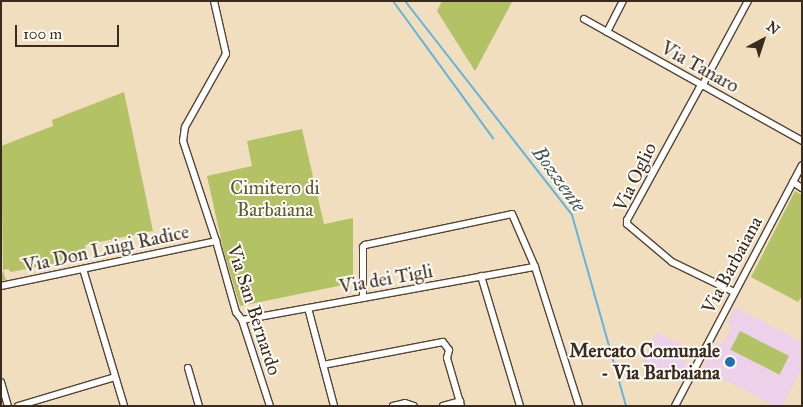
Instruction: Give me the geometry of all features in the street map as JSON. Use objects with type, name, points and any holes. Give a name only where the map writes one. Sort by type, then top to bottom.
[{"type":"street","name":"Via San Bernardo","points":[[214,1],[226,54],[183,134],[183,141],[216,241],[236,312],[242,320],[270,406]]},
{"type":"street","points":[[607,32],[623,1]]},
{"type":"street","points":[[702,85],[748,1]]},
{"type":"street","name":"Via Tanaro","points":[[584,19],[802,141]]},
{"type":"street","name":"Via Oglio","points":[[702,85],[627,220],[627,224],[672,262],[734,292]]},
{"type":"street","name":"Via Barbaiana","points":[[674,406],[802,165]]},
{"type":"street","points":[[793,182],[802,188]]},
{"type":"street","points":[[363,298],[363,247],[365,245],[508,213],[514,217],[535,266],[579,406]]},
{"type":"street","name":"Via Don Luigi Radice","points":[[1,286],[216,241]]},
{"type":"street","name":"Via dei Tigli","points":[[242,320],[535,266]]},
{"type":"street","points":[[83,269],[124,406]]},
{"type":"street","points":[[482,276],[520,406]]},
{"type":"street","points":[[308,308],[334,406]]},
{"type":"street","points":[[323,365],[438,342],[448,345],[447,358],[461,403],[443,406]]},
{"type":"street","points":[[188,368],[199,406]]},
{"type":"street","points":[[18,406],[116,377]]},
{"type":"street","points":[[1,382],[8,406]]},
{"type":"street","points":[[393,406],[405,403],[414,406]]},
{"type":"shaded area","name":"Mercato Comunale - Via Barbaiana","points":[[735,307],[802,342],[802,368],[782,406],[774,406],[703,368],[716,342],[722,345],[732,326],[727,323]]},
{"type":"shaded area","points":[[657,332],[684,346],[678,357],[686,362],[689,367],[681,382],[642,362]]},
{"type":"green space","points":[[442,1],[512,2],[475,71],[437,11]]},
{"type":"green space","points":[[124,92],[153,231],[85,245],[87,259],[73,262],[72,260],[11,272],[8,269],[3,270],[1,146],[53,126],[52,120]]},
{"type":"green space","name":"Cimitero di Barbaiana","points":[[302,129],[324,224],[353,218],[353,283],[240,306],[224,253],[207,176],[252,166],[247,141]]},
{"type":"green space","points":[[795,191],[802,195],[802,296],[798,302],[751,277]]},
{"type":"green space","points":[[3,270],[6,280],[1,281]]},
{"type":"green space","points":[[740,331],[789,356],[779,375],[730,350]]},
{"type":"waterway","name":"Bozzente","points":[[393,1],[493,138]]},
{"type":"waterway","name":"Bozzente","points":[[405,1],[572,215],[626,406]]},
{"type":"place","name":"Mercato Comunale - Via Barbaiana","points":[[730,362]]}]
